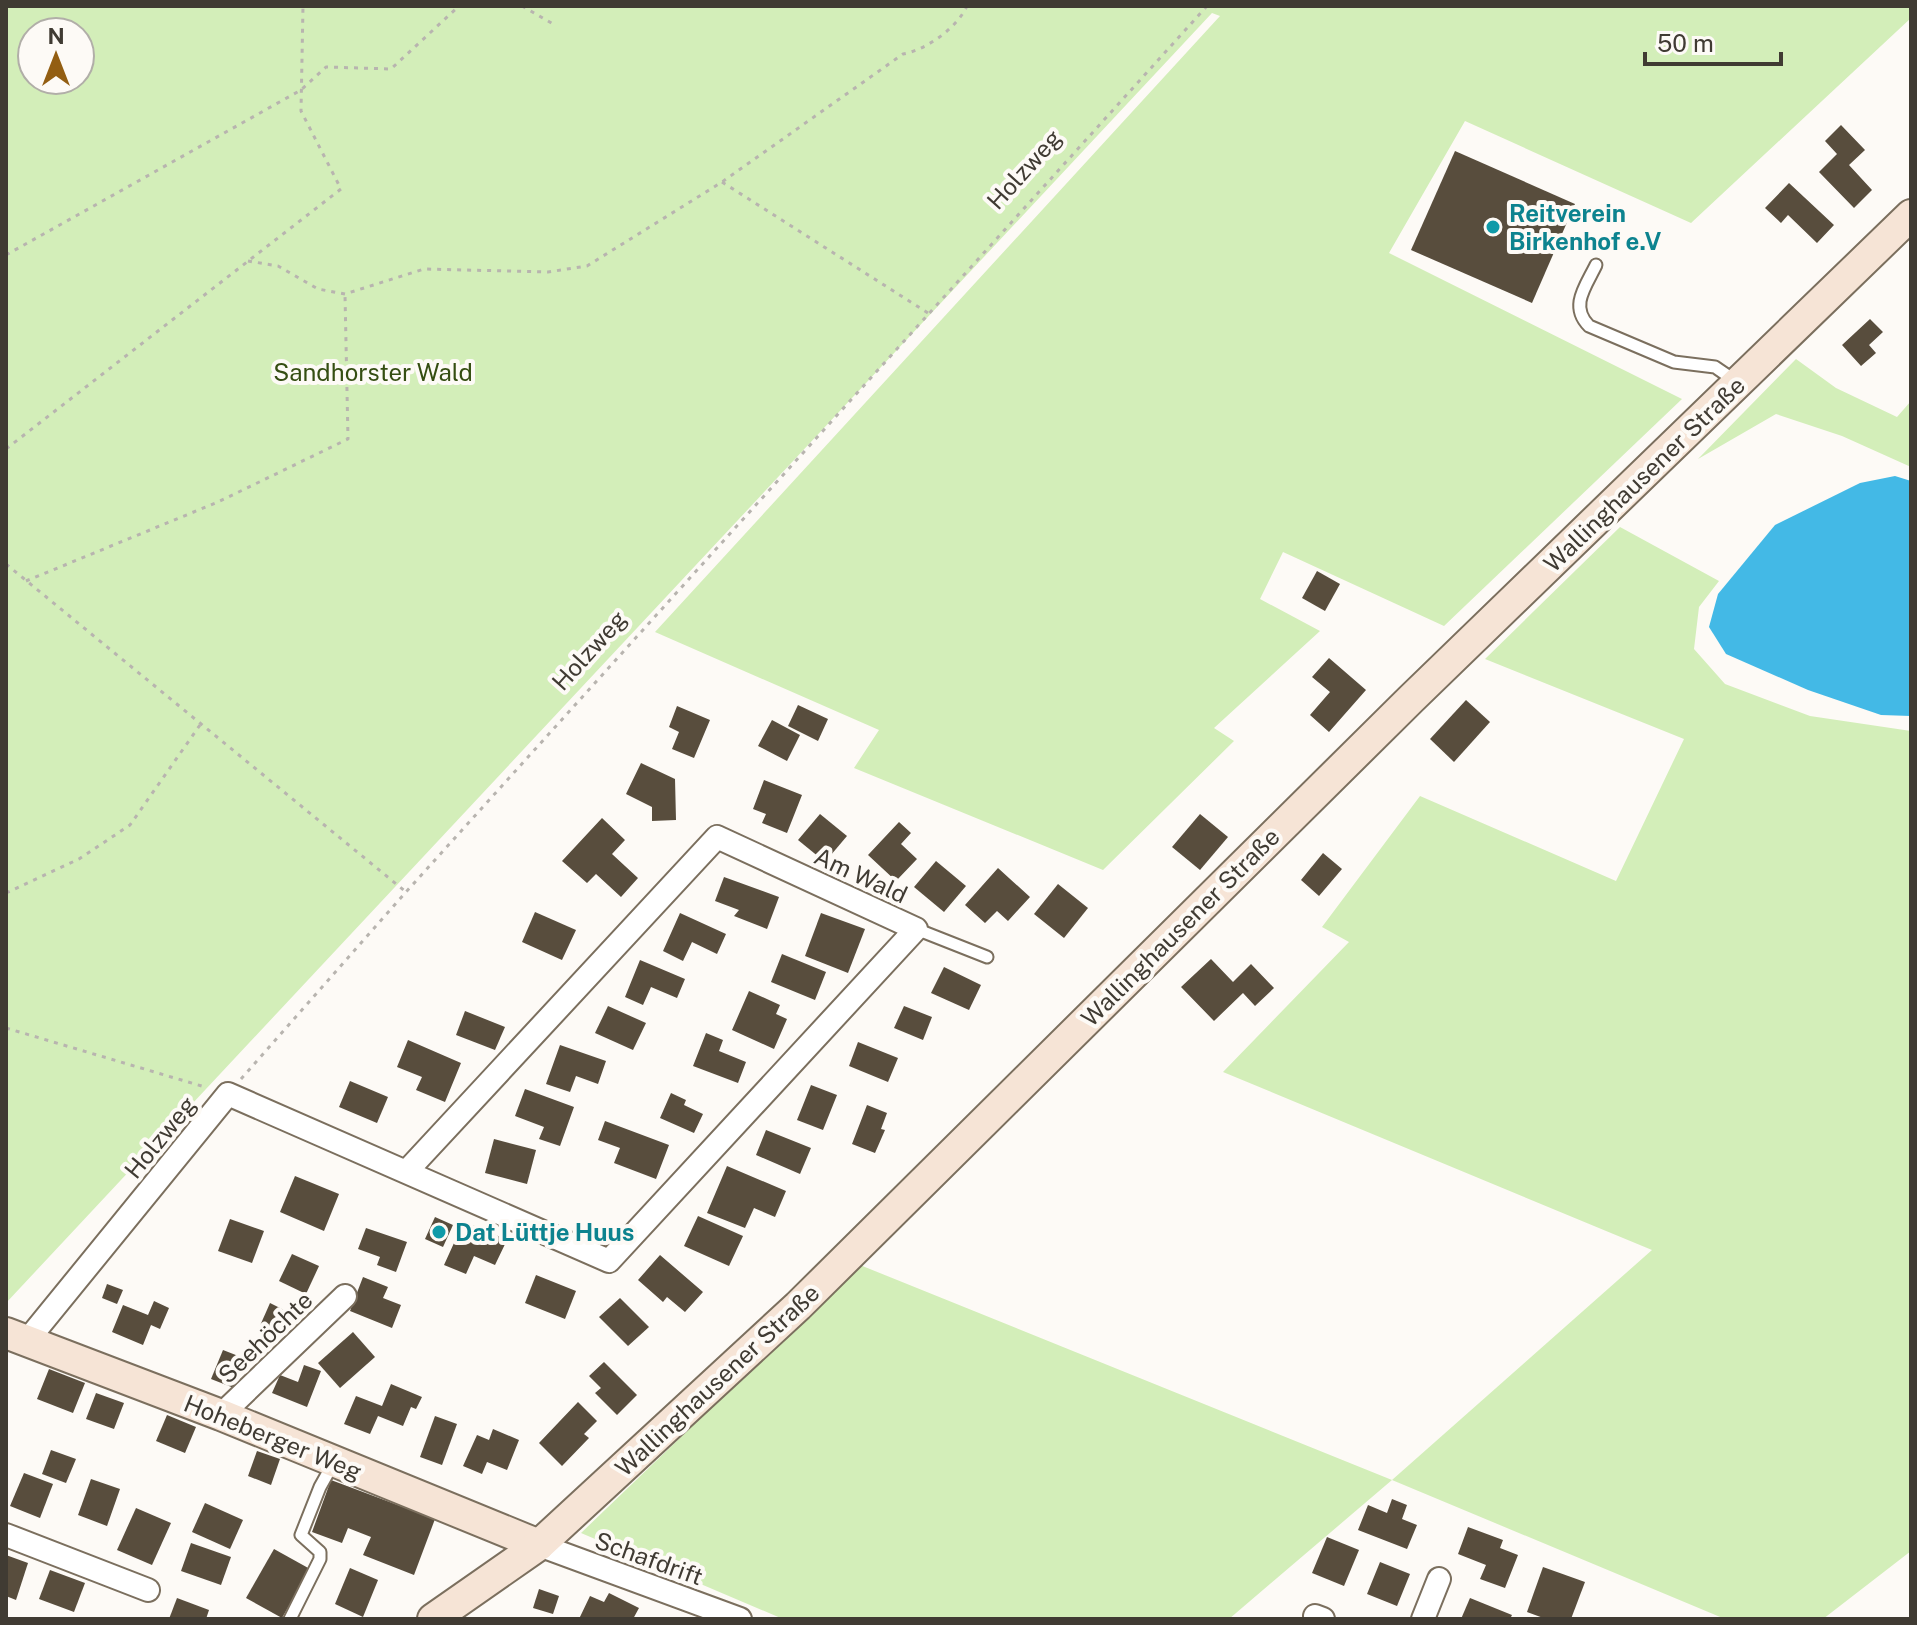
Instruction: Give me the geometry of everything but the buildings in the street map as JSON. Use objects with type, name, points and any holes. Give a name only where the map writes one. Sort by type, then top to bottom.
[{"type":"street","name":"Wallinghausener Straße","points":[[433,1619],[539,1545],[798,1306],[1411,699],[1911,215]]},
{"type":"street","name":"Am Wald","points":[[228,1094],[609,1261],[916,929],[717,837],[407,1171]]},
{"type":"street","name":"Holzweg","points":[[16,1338],[228,1094]]},
{"type":"street","name":"Seehöchte","points":[[221,1415],[345,1296]]},
{"type":"street","name":"Hoheberger Weg","points":[[16,1338],[221,1415],[539,1545]]},
{"type":"street","points":[[6,1535],[148,1590]]},
{"type":"street","name":"Schafdrift","points":[[539,1545],[740,1619]]},
{"type":"street","points":[[1423,1619],[1439,1579]]},
{"type":"lane","points":[[1596,265],[1578,302],[1581,319],[1589,326],[1674,362],[1715,367],[1738,383]]},
{"type":"lane","points":[[916,929],[987,957]]},
{"type":"lane","points":[[290,1619],[320,1559],[320,1552],[301,1535],[334,1461]]},
{"type":"path","points":[[6,449],[341,189],[301,111],[303,6]]},
{"type":"path","points":[[6,255],[301,90],[326,67],[391,69],[459,6]]},
{"type":"path","points":[[522,6],[553,24]]},
{"type":"path","points":[[248,261],[278,266],[318,289],[345,294],[424,269],[548,272],[587,266],[722,182],[903,54],[920,51],[962,17],[967,6]]},
{"type":"path","name":"Holzweg","points":[[228,1094],[406,892],[1207,6]]},
{"type":"path","points":[[722,182],[928,313]]},
{"type":"path","points":[[26,581],[218,502],[348,439],[345,294]]},
{"type":"path","points":[[6,564],[406,892]]},
{"type":"path","points":[[6,893],[79,859],[130,825],[201,724]]},
{"type":"path","points":[[6,1028],[228,1094]]},
{"type":"green space","name":"Sandhorster Wald","points":[[6,6],[1911,6],[1911,18],[1691,223],[1465,121],[1389,253],[1682,399],[1444,626],[1283,552],[1260,599],[1320,631],[1214,728],[1234,741],[1103,870],[854,768],[879,730],[655,632],[1220,16],[1212,13],[6,1303]]},
{"type":"green space","points":[[1796,359],[1836,388],[1897,417],[1911,401],[1911,467],[1842,436],[1776,414],[1698,459]]},
{"type":"green space","points":[[1620,527],[1719,581],[1699,607],[1694,649],[1725,684],[1810,716],[1911,731],[1911,1551],[1823,1619],[1725,1619],[1392,1480],[1652,1250],[1223,1072],[1349,942],[1322,927],[1420,796],[1616,881],[1684,739],[1485,659]]},
{"type":"green space","points":[[860,1265],[1392,1480],[1229,1619],[783,1619],[581,1533]]},
{"type":"water","points":[[1895,476],[1911,481],[1911,716],[1881,715],[1808,690],[1726,654],[1709,627],[1718,594],[1775,525],[1860,483]]},
{"type":"place","name":"Reitverein Birkenhof e.V","points":[[1493,227]]},
{"type":"place","name":"Dat Lüttje Huus","points":[[439,1232]]}]
